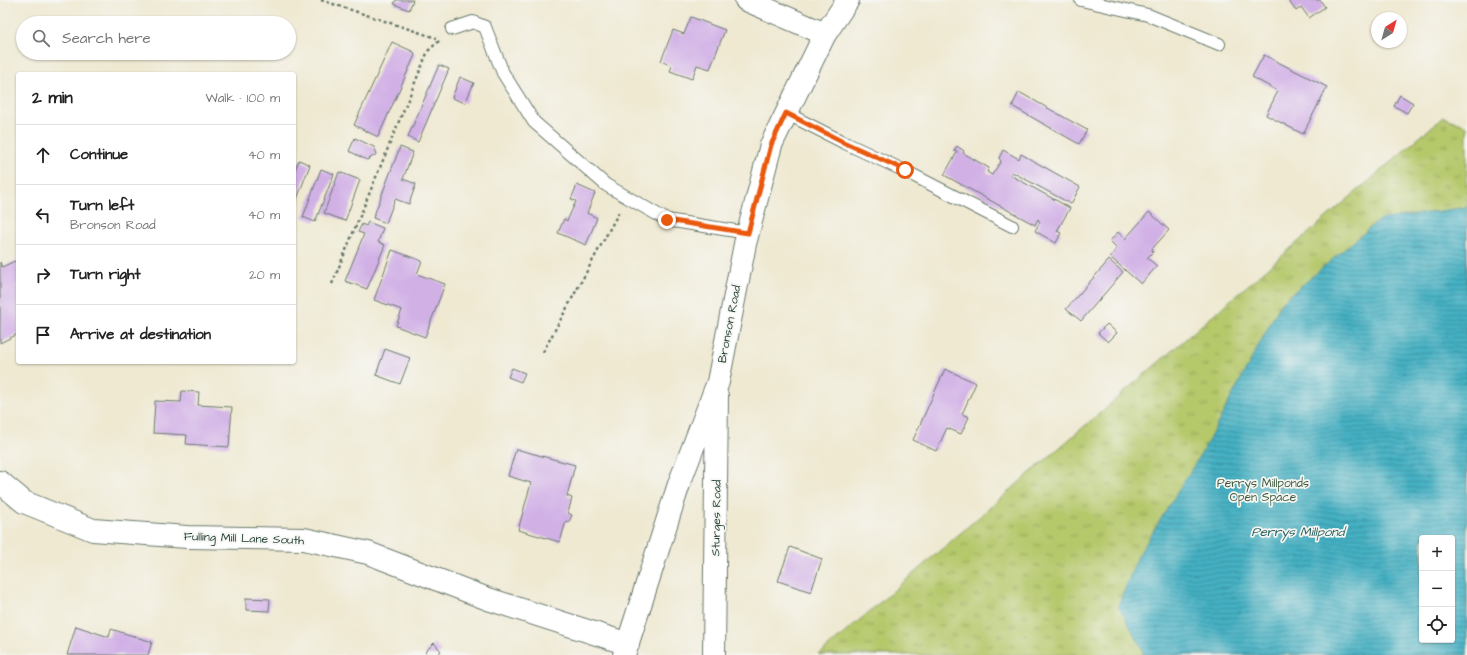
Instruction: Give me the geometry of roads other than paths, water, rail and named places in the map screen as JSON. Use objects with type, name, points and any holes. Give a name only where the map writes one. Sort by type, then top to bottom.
[{"type":"main road","points":[[746,0],[825,34]]},
{"type":"main road","name":"Bronson Road","points":[[626,650],[679,484],[718,382],[748,233],[771,145],[825,34],[848,0]]},
{"type":"main road","name":"Sturges Road","points":[[714,655],[718,382]]},
{"type":"main road","name":"Fulling Mill Lane South","points":[[0,482],[24,502],[94,530],[187,537],[304,539],[368,553],[626,650]]},
{"type":"lane","points":[[1081,0],[1148,15],[1218,44]]},
{"type":"lane","points":[[452,29],[473,22],[485,27],[504,73],[534,122],[606,185],[667,220],[748,233]]},
{"type":"lane","points":[[786,113],[843,142],[905,170],[1012,226]]},
{"type":"water","name":"Perrys Millpond","points":[[1467,207],[1467,655],[1143,655],[1142,648],[1118,606],[1138,556],[1204,449],[1281,303],[1379,220]]},
{"type":"park label","name":"Perrys Millponds Open Space","points":[[1263,490]]}]
